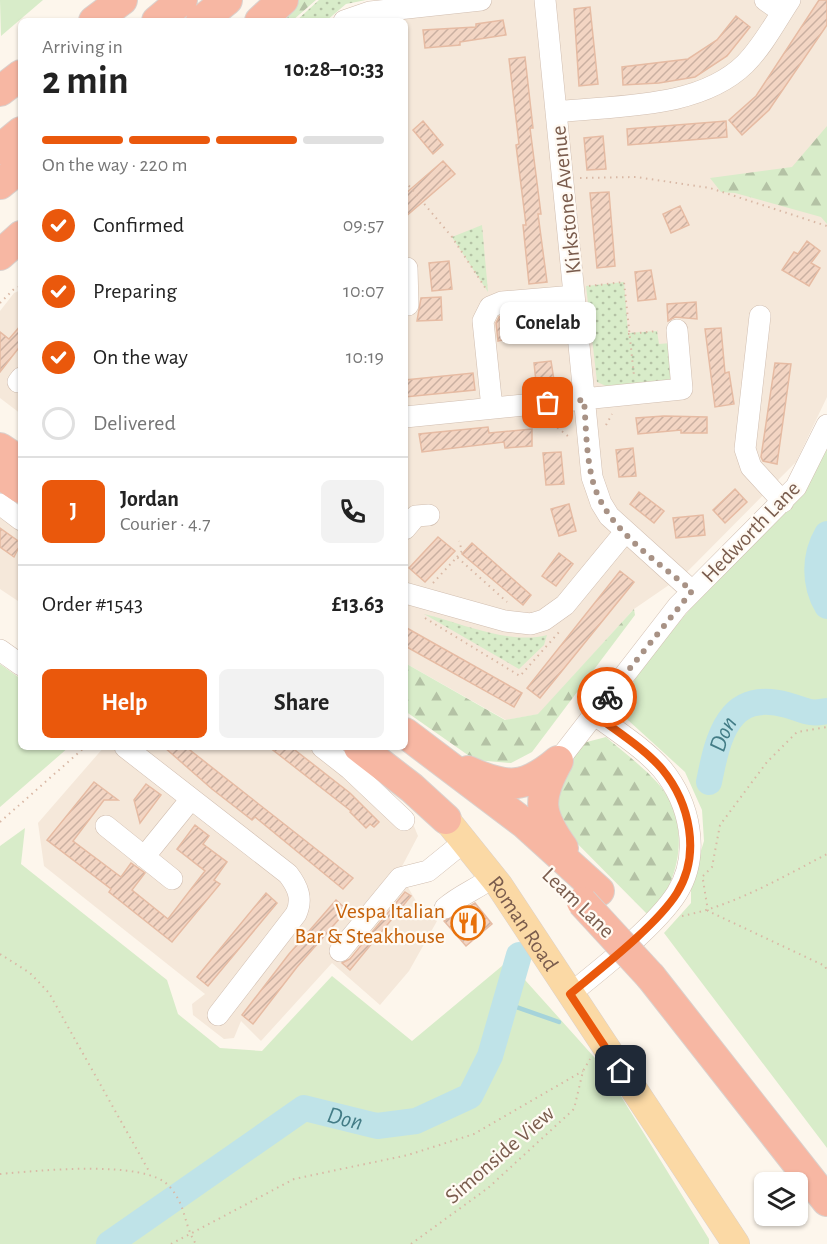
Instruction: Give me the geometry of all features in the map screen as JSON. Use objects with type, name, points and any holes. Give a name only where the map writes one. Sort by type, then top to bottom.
[{"type":"highway","points":[[98,18],[122,0]]},
{"type":"highway","points":[[161,18],[182,0]]},
{"type":"highway","points":[[205,18],[227,0]]},
{"type":"highway","points":[[263,18],[283,0]]},
{"type":"highway","points":[[0,91],[18,77]]},
{"type":"highway","points":[[0,149],[18,134]]},
{"type":"highway","points":[[0,184],[18,169]]},
{"type":"highway","points":[[0,255],[18,239]]},
{"type":"highway","points":[[0,448],[18,460]]},
{"type":"highway","points":[[0,474],[18,486]]},
{"type":"highway","name":"Leam Lane","points":[[408,735],[524,823],[588,889],[827,1170]]},
{"type":"highway","points":[[362,750],[412,788],[446,819]]},
{"type":"highway","name":"Leam Lane","points":[[394,750],[507,835],[588,889]]},
{"type":"highway","points":[[436,755],[485,779],[511,784],[533,779],[558,761]]},
{"type":"highway","points":[[558,761],[543,790],[543,810],[550,830],[588,889]]},
{"type":"highway","name":"Leam Lane","points":[[658,970],[827,1201]]},
{"type":"main road","name":"Roman Road","points":[[446,819],[494,877],[736,1244]]},
{"type":"street","points":[[353,18],[370,12],[481,0]]},
{"type":"street","name":"Kirkstone Avenue","points":[[545,0],[591,477],[601,503],[625,532],[692,591]]},
{"type":"street","points":[[556,112],[682,98],[704,91],[743,65],[779,4]]},
{"type":"street","points":[[492,408],[483,321],[485,314],[496,303],[574,292]]},
{"type":"street","points":[[760,316],[745,449],[751,466],[783,502]]},
{"type":"street","points":[[408,417],[682,389],[677,330]]},
{"type":"street","name":"Hedworth Lane","points":[[558,761],[692,591],[783,502],[806,471],[827,425]]},
{"type":"street","points":[[0,504],[18,518]]},
{"type":"street","points":[[408,525],[416,516],[429,515]]},
{"type":"street","points":[[416,603],[531,624],[555,614],[625,532]]},
{"type":"street","points":[[0,650],[18,663]]},
{"type":"street","points":[[570,994],[665,908],[694,874],[689,828],[681,796],[661,768],[594,714]]},
{"type":"street","points":[[129,750],[288,874],[300,898],[296,914],[218,1015]]},
{"type":"street","points":[[326,750],[350,769],[404,820]]},
{"type":"street","points":[[144,857],[191,799]]},
{"type":"street","points":[[106,826],[172,879]]},
{"type":"street","points":[[340,951],[400,878],[428,871],[465,841]]},
{"type":"street","points":[[445,908],[463,893],[475,891],[494,877]]},
{"type":"path","points":[[562,179],[636,177],[710,188],[827,226]]},
{"type":"path","points":[[408,185],[452,237],[496,303]]},
{"type":"path","points":[[574,292],[624,282],[636,394]]},
{"type":"path","points":[[0,303],[18,287]]},
{"type":"path","points":[[628,334],[677,330]]},
{"type":"path","points":[[530,404],[589,454]]},
{"type":"path","points":[[459,541],[462,551],[416,603],[520,676],[567,623],[565,604]]},
{"type":"path","points":[[457,557],[531,624]]},
{"type":"path","points":[[826,968],[708,911],[694,874],[712,867],[720,825],[767,762],[797,732],[827,727]]},
{"type":"path","points":[[0,822],[82,750]]},
{"type":"path","points":[[674,918],[708,911],[780,879],[827,854]]},
{"type":"path","points":[[0,954],[30,973],[49,993],[150,1173],[168,1186],[185,1211],[189,1234],[196,1244]]},
{"type":"path","name":"Simonside View","points":[[189,1234],[294,1179],[408,1155],[474,1134],[583,1071],[574,1109],[488,1188],[411,1244]]},
{"type":"path","points":[[0,1174],[95,1170],[150,1173]]},
{"type":"path","points":[[171,1244],[189,1234]]},
{"type":"shaded area","points":[[416,0],[827,0],[827,397],[796,462],[685,574],[634,609],[539,714],[506,720],[408,665],[408,18],[339,18],[347,13]]},
{"type":"shaded area","points":[[18,291],[18,412],[0,398],[0,311]]},
{"type":"shaded area","points":[[0,516],[18,528],[18,601],[0,589]]},
{"type":"shaded area","points":[[101,750],[311,750],[413,824],[418,836],[399,872],[416,901],[437,921],[409,971],[380,1005],[332,963],[261,1041],[241,1021],[234,1038],[224,1039],[193,1015],[192,1004],[205,994],[44,866],[38,823]]},
{"type":"green space","points":[[0,0],[43,0],[22,18],[18,18],[18,21],[1,36]]},
{"type":"green space","points":[[296,0],[316,0],[295,18],[276,18]]},
{"type":"green space","points":[[319,0],[366,0],[346,4],[330,18],[299,18]]},
{"type":"green space","points":[[827,126],[827,224],[821,217],[735,193],[721,192],[710,178],[792,167]]},
{"type":"green space","points":[[482,225],[488,292],[452,237]]},
{"type":"green space","points":[[624,282],[628,333],[657,331],[659,344],[671,343],[675,372],[671,381],[606,386],[597,382],[586,286]]},
{"type":"green space","points":[[827,446],[827,1148],[664,933],[691,903],[691,883],[704,841],[702,810],[685,772],[618,711],[637,676],[670,633]]},
{"type":"green space","points":[[634,609],[635,615],[532,752],[511,763],[475,760],[408,713],[408,665],[505,720],[538,714]]},
{"type":"green space","points":[[424,614],[502,635],[533,637],[547,635],[544,645],[519,669]]},
{"type":"green space","points":[[0,664],[18,677],[18,750],[66,750],[0,807]]},
{"type":"green space","points":[[606,737],[642,767],[659,785],[671,803],[676,817],[679,848],[672,878],[666,892],[649,916],[554,820],[556,778],[583,743]]},
{"type":"green space","points":[[25,828],[21,864],[167,980],[178,1014],[220,1048],[262,1051],[332,976],[412,1041],[508,961],[603,1067],[709,1239],[709,1244],[0,1244],[0,846]]},
{"type":"building","points":[[819,0],[827,0],[827,25],[769,110],[742,135],[729,120],[756,96]]},
{"type":"building","points":[[590,7],[598,84],[579,86],[574,9]]},
{"type":"building","points":[[736,16],[750,27],[727,56],[695,77],[659,83],[623,85],[622,67],[688,59],[717,40]]},
{"type":"building","points":[[503,20],[506,35],[460,42],[460,45],[425,48],[423,30],[476,27],[476,24]]},
{"type":"building","points":[[525,57],[533,128],[530,128],[541,214],[538,214],[547,282],[529,284],[523,225],[526,225],[516,145],[519,144],[509,59]]},
{"type":"building","points":[[423,121],[443,145],[433,154],[413,130]]},
{"type":"building","points":[[726,121],[727,137],[628,145],[627,129]]},
{"type":"building","points":[[603,136],[606,169],[587,170],[584,138]]},
{"type":"building","points":[[443,161],[455,174],[408,214],[408,191]]},
{"type":"building","points":[[609,192],[615,266],[597,268],[590,193]]},
{"type":"building","points":[[680,206],[689,225],[671,233],[663,214]]},
{"type":"building","points":[[807,241],[820,251],[811,263],[820,268],[809,286],[782,270],[794,252],[798,254]]},
{"type":"building","points":[[449,261],[452,289],[432,291],[429,263]]},
{"type":"building","points":[[651,270],[656,299],[638,301],[635,272]]},
{"type":"building","points":[[441,297],[442,320],[417,321],[421,298]]},
{"type":"building","points":[[696,302],[697,319],[675,317],[668,321],[667,304]]},
{"type":"building","points":[[548,311],[550,327],[506,332],[507,339],[498,341],[496,323],[499,317]]},
{"type":"building","points":[[18,328],[18,349],[0,372],[0,332],[9,339]]},
{"type":"building","points":[[721,328],[725,373],[729,372],[734,404],[715,407],[705,329]]},
{"type":"building","points":[[551,361],[554,380],[536,382],[534,363]]},
{"type":"building","points":[[775,363],[791,364],[777,464],[763,461],[761,457]]},
{"type":"building","points":[[473,373],[475,390],[408,397],[408,380]]},
{"type":"building","points":[[707,417],[707,433],[681,433],[681,430],[638,434],[636,418]]},
{"type":"building","points":[[488,427],[489,433],[532,429],[532,446],[505,448],[504,442],[422,452],[419,434]]},
{"type":"building","points":[[633,448],[636,476],[619,477],[616,450]]},
{"type":"building","points":[[561,452],[564,484],[546,485],[543,453]]},
{"type":"building","points":[[735,489],[747,502],[725,523],[713,510]]},
{"type":"building","points":[[639,492],[664,511],[654,523],[630,504]]},
{"type":"building","points":[[569,504],[576,531],[559,536],[551,509]]},
{"type":"building","points":[[703,515],[705,535],[676,538],[673,518]]},
{"type":"building","points":[[0,528],[18,541],[18,549],[14,557],[0,547]]},
{"type":"building","points":[[438,537],[455,551],[425,582],[409,568]]},
{"type":"building","points":[[472,543],[531,595],[523,605],[462,554]]},
{"type":"building","points":[[559,553],[573,564],[556,586],[542,576]]},
{"type":"building","points":[[620,571],[634,582],[540,698],[527,688]]},
{"type":"building","points":[[408,629],[522,693],[514,707],[408,648]]},
{"type":"building","points":[[167,750],[190,750],[353,878],[343,889],[255,817],[252,820]]},
{"type":"building","points":[[273,750],[295,750],[350,793],[379,822],[374,827],[370,824],[366,828],[351,811]]},
{"type":"building","points":[[94,782],[118,800],[104,800],[73,841],[121,877],[131,863],[145,873],[132,890],[168,919],[205,871],[177,849],[195,825],[209,836],[203,844],[227,862],[214,880],[220,884],[172,942],[109,892],[111,889],[47,840]]},
{"type":"building","points":[[146,784],[161,795],[140,823],[134,800]]},
{"type":"building","points":[[405,892],[411,896],[350,970],[342,963],[350,959]]},
{"type":"building","points":[[266,893],[277,903],[208,986],[197,977]]},
{"type":"building","points":[[336,900],[347,910],[297,967],[253,1024],[242,1015],[289,954]]},
{"type":"building","name":"Vespa Italian Bar & Steakhouse","points":[[475,903],[492,924],[466,946],[444,921]]},
{"type":"waterway","name":"Don","points":[[827,534],[820,551],[817,570],[820,589],[827,606]]},
{"type":"waterway","name":"Don","points":[[709,782],[722,734],[729,721],[739,710],[751,704],[767,702],[811,712],[827,711]]},
{"type":"waterway","name":"Don","points":[[109,1244],[304,1108],[377,1126],[416,1121],[470,1096],[490,1056],[519,955]]},
{"type":"waterway","points":[[505,1003],[559,1022]]},
{"type":"way so far","points":[[548,403],[584,400],[591,477],[601,503],[609,516],[624,531],[692,591],[607,697]]},
{"type":"place","name":"Conelab","points":[[548,403]]},
{"type":"place","name":"Vespa Italian Bar & Steakhouse","points":[[468,923]]},
{"type":"route","points":[[607,697],[594,714],[661,768],[681,796],[689,828],[690,848],[686,872],[677,893],[665,908],[603,967],[570,994],[621,1071]]}]
